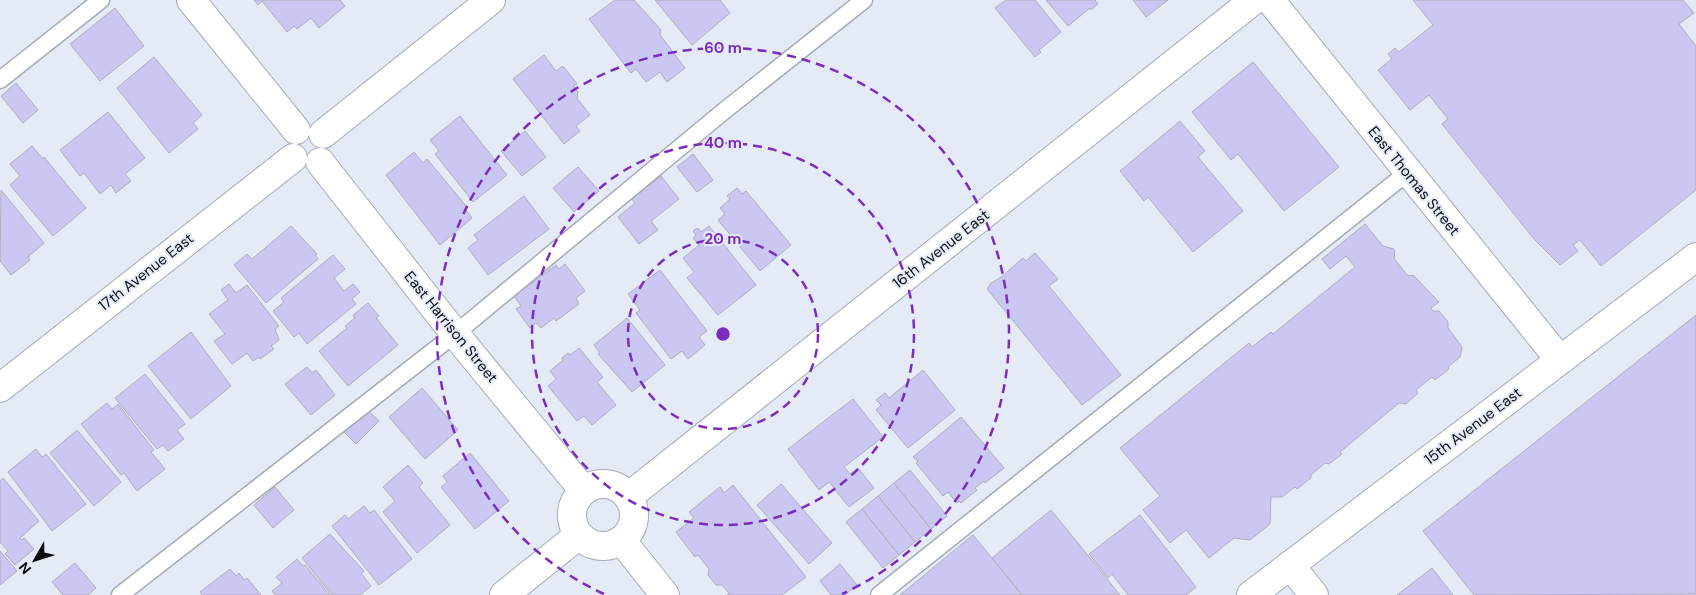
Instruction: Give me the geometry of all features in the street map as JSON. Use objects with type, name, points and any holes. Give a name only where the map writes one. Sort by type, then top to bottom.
[{"type":"street","points":[[191,0],[296,130]]},
{"type":"street","points":[[323,134],[491,0]]},
{"type":"street","name":"16th Avenue East","points":[[628,497],[1254,0]]},
{"type":"street","name":"East Thomas Street","points":[[1270,0],[1407,173],[1560,360]]},
{"type":"street","points":[[310,126],[323,134],[328,147],[326,154],[320,162],[306,165],[300,164],[293,158],[289,141],[296,130],[310,126]]},
{"type":"street","name":"17th Avenue East","points":[[0,388],[293,158]]},
{"type":"street","name":"East Harrison Street","points":[[320,162],[455,334],[584,491]]},
{"type":"street","name":"15th Avenue East","points":[[1251,595],[1696,257]]},
{"type":"street","points":[[598,484],[609,485],[618,488],[628,497],[635,513],[634,524],[629,534],[622,541],[602,547],[592,545],[579,535],[573,523],[572,512],[575,502],[584,491],[598,484]]},
{"type":"street","points":[[504,595],[579,535]]},
{"type":"street","points":[[622,541],[665,595]]},
{"type":"street","points":[[1290,565],[1314,595]]},
{"type":"lane","points":[[0,80],[101,0]]},
{"type":"lane","points":[[120,595],[455,334],[724,112],[864,0]]},
{"type":"lane","points":[[879,595],[1407,173]]},
{"type":"building","points":[[254,0],[340,0],[345,6],[319,28],[311,18],[297,29],[294,26],[287,32],[262,1],[258,5]]},
{"type":"building","points":[[615,0],[634,0],[661,30],[660,35],[685,68],[667,82],[660,72],[646,82],[636,69],[631,73],[589,19]]},
{"type":"building","points":[[655,0],[720,0],[730,13],[692,45]]},
{"type":"building","points":[[1006,0],[1035,0],[1061,32],[1039,50],[1041,52],[1035,57],[995,8]]},
{"type":"building","points":[[1046,0],[1095,0],[1098,4],[1091,10],[1090,8],[1068,26]]},
{"type":"building","points":[[1133,0],[1168,0],[1146,17]]},
{"type":"building","points":[[1413,0],[1683,0],[1694,13],[1679,24],[1696,46],[1696,190],[1601,266],[1580,240],[1573,245],[1578,251],[1560,265],[1534,239],[1442,124],[1448,119],[1429,95],[1410,110],[1378,70],[1392,59],[1388,54],[1395,48],[1399,52],[1433,25]]},
{"type":"building","points":[[115,8],[144,46],[100,81],[70,44]]},
{"type":"building","points":[[544,55],[556,71],[563,66],[577,84],[573,86],[578,92],[577,98],[590,115],[576,126],[580,131],[564,144],[513,79]]},
{"type":"building","points":[[154,57],[202,115],[193,123],[198,129],[169,153],[117,88]]},
{"type":"building","points":[[1253,62],[1339,167],[1284,211],[1238,154],[1231,160],[1192,112]]},
{"type":"building","points":[[16,83],[38,110],[23,123],[1,96]]},
{"type":"building","points":[[108,112],[145,158],[125,174],[131,181],[116,193],[111,185],[100,194],[84,173],[80,176],[60,150]]},
{"type":"building","points":[[460,116],[507,175],[473,202],[435,154],[439,151],[430,140]]},
{"type":"building","points":[[1180,121],[1205,151],[1198,157],[1243,211],[1193,252],[1148,197],[1144,201],[1120,171]]},
{"type":"building","points":[[525,131],[546,157],[522,176],[501,151]]},
{"type":"building","points":[[32,146],[43,159],[44,157],[86,208],[53,236],[10,185],[20,176],[10,164]]},
{"type":"building","points":[[414,152],[423,163],[427,159],[467,207],[465,209],[472,218],[440,245],[386,175]]},
{"type":"building","points":[[693,154],[713,180],[697,192],[677,167]]},
{"type":"building","points":[[578,167],[599,191],[574,212],[553,188]]},
{"type":"building","points":[[661,176],[679,199],[651,221],[658,230],[639,244],[618,217],[635,203],[632,199]]},
{"type":"building","points":[[737,188],[742,194],[746,191],[791,245],[760,271],[718,220],[725,214],[720,208],[730,199],[727,196]]},
{"type":"building","points":[[1,190],[44,243],[28,257],[30,260],[11,275],[0,261]]},
{"type":"building","points":[[524,196],[549,229],[488,275],[468,248],[478,240],[474,235]]},
{"type":"building","points":[[1365,224],[1383,246],[1394,249],[1395,260],[1408,276],[1413,275],[1439,302],[1431,308],[1433,311],[1439,311],[1448,322],[1448,328],[1462,347],[1460,357],[1435,380],[1432,377],[1416,390],[1418,393],[1406,404],[1399,403],[1340,452],[1342,454],[1329,464],[1325,463],[1297,489],[1295,487],[1282,497],[1271,497],[1270,524],[1250,540],[1234,538],[1209,558],[1186,530],[1170,543],[1143,510],[1160,496],[1120,448],[1249,343],[1252,347],[1271,332],[1273,334],[1355,267],[1346,256],[1330,269],[1322,259]]},
{"type":"building","points":[[291,226],[317,254],[315,255],[318,259],[266,303],[234,265],[247,254],[252,259]]},
{"type":"building","points":[[709,226],[756,285],[718,315],[687,278],[694,272],[683,258],[699,245],[693,238],[696,235],[693,231],[698,228],[701,232]]},
{"type":"building","points":[[1035,253],[1058,279],[1049,286],[1121,375],[1082,405],[987,289],[991,283],[1000,278],[1023,258],[1026,261]]},
{"type":"building","points":[[333,255],[345,269],[334,278],[344,291],[353,284],[360,292],[352,299],[356,304],[307,344],[299,333],[294,337],[273,311],[284,302],[281,298]]},
{"type":"building","points":[[565,264],[585,291],[576,298],[579,304],[556,321],[554,318],[541,328],[536,323],[530,328],[516,309],[521,306],[514,296],[556,265],[559,269]]},
{"type":"building","points":[[660,270],[707,331],[699,337],[705,345],[688,359],[682,351],[671,359],[636,313],[640,310],[628,294]]},
{"type":"building","points":[[229,284],[236,293],[247,285],[279,326],[275,329],[279,340],[271,346],[274,349],[260,359],[259,357],[253,361],[247,353],[232,364],[214,341],[225,334],[209,314],[228,300],[221,290]]},
{"type":"building","points":[[368,303],[379,316],[376,318],[398,345],[348,386],[319,351],[347,328],[345,326],[355,318],[353,315]]},
{"type":"building","points":[[1696,315],[1696,594],[1474,595],[1423,531]]},
{"type":"building","points":[[627,318],[665,365],[632,392],[598,354],[600,353],[594,345]]},
{"type":"building","points":[[191,332],[231,386],[191,419],[148,366]]},
{"type":"building","points":[[579,348],[603,377],[597,382],[616,405],[592,425],[584,416],[577,421],[548,386],[556,379],[550,371],[568,353],[570,355]]},
{"type":"building","points":[[307,367],[312,373],[316,370],[335,395],[311,415],[285,384]]},
{"type":"building","points":[[923,370],[955,410],[908,448],[876,410],[881,405],[876,400],[885,393],[889,398]]},
{"type":"building","points":[[145,374],[185,424],[177,430],[184,439],[168,451],[163,445],[157,449],[115,398]]},
{"type":"building","points":[[422,388],[458,430],[425,459],[389,417]]},
{"type":"building","points":[[853,399],[883,437],[844,467],[850,474],[858,468],[874,488],[849,507],[829,482],[819,490],[788,449]]},
{"type":"building","points":[[107,403],[112,409],[118,404],[154,450],[151,452],[165,469],[137,491],[124,473],[121,475],[81,424]]},
{"type":"building","points":[[364,407],[379,421],[356,444],[342,430]]},
{"type":"building","points":[[961,417],[1004,468],[985,483],[984,481],[975,488],[977,490],[961,503],[959,501],[957,503],[948,492],[943,496],[916,463],[918,461],[913,457]]},
{"type":"building","points":[[77,430],[121,482],[94,506],[50,453]]},
{"type":"building","points":[[36,449],[42,457],[46,454],[86,504],[52,531],[8,472]]},
{"type":"building","points":[[470,453],[509,501],[475,529],[441,487],[447,482],[443,476]]},
{"type":"building","points":[[408,465],[423,483],[419,487],[450,525],[417,553],[383,512],[395,501],[383,487]]},
{"type":"building","points":[[910,470],[947,516],[931,529],[894,483]]},
{"type":"building","points":[[3,478],[39,521],[20,538],[22,540],[24,538],[34,549],[15,565],[5,554],[8,551],[0,542],[0,481]]},
{"type":"building","points":[[894,483],[931,529],[915,542],[878,496]]},
{"type":"building","points":[[781,484],[832,543],[809,564],[757,505]]},
{"type":"building","points":[[733,485],[806,577],[782,595],[727,595],[729,593],[722,585],[716,585],[708,575],[709,569],[698,555],[695,557],[676,532],[694,518],[689,512],[720,487],[724,493]]},
{"type":"building","points":[[275,487],[294,510],[273,528],[254,505]]},
{"type":"building","points":[[878,496],[915,542],[899,555],[862,509]]},
{"type":"building","points":[[364,506],[370,513],[374,510],[412,559],[379,585],[332,526],[345,515],[348,519]]},
{"type":"building","points":[[862,509],[899,555],[883,568],[846,522]]},
{"type":"building","points":[[1051,510],[1120,595],[1022,595],[992,558]]},
{"type":"building","points":[[1140,515],[1196,587],[1186,595],[1128,595],[1112,574],[1108,578],[1089,554]]},
{"type":"building","points":[[330,534],[364,571],[361,573],[371,586],[360,595],[332,595],[302,558]]},
{"type":"building","points":[[973,535],[1022,595],[900,595]]},
{"type":"building","points":[[0,551],[17,571],[0,585]]},
{"type":"building","points":[[297,559],[303,566],[305,565],[330,595],[275,595],[272,591],[282,583],[276,577]]},
{"type":"building","points":[[75,563],[96,588],[88,595],[63,595],[52,582]]},
{"type":"building","points":[[840,564],[857,585],[845,595],[831,595],[820,581]]},
{"type":"building","points":[[1432,568],[1453,595],[1397,595]]},
{"type":"building","points":[[230,569],[236,576],[239,573],[244,580],[247,578],[261,595],[202,595],[200,592]]}]
